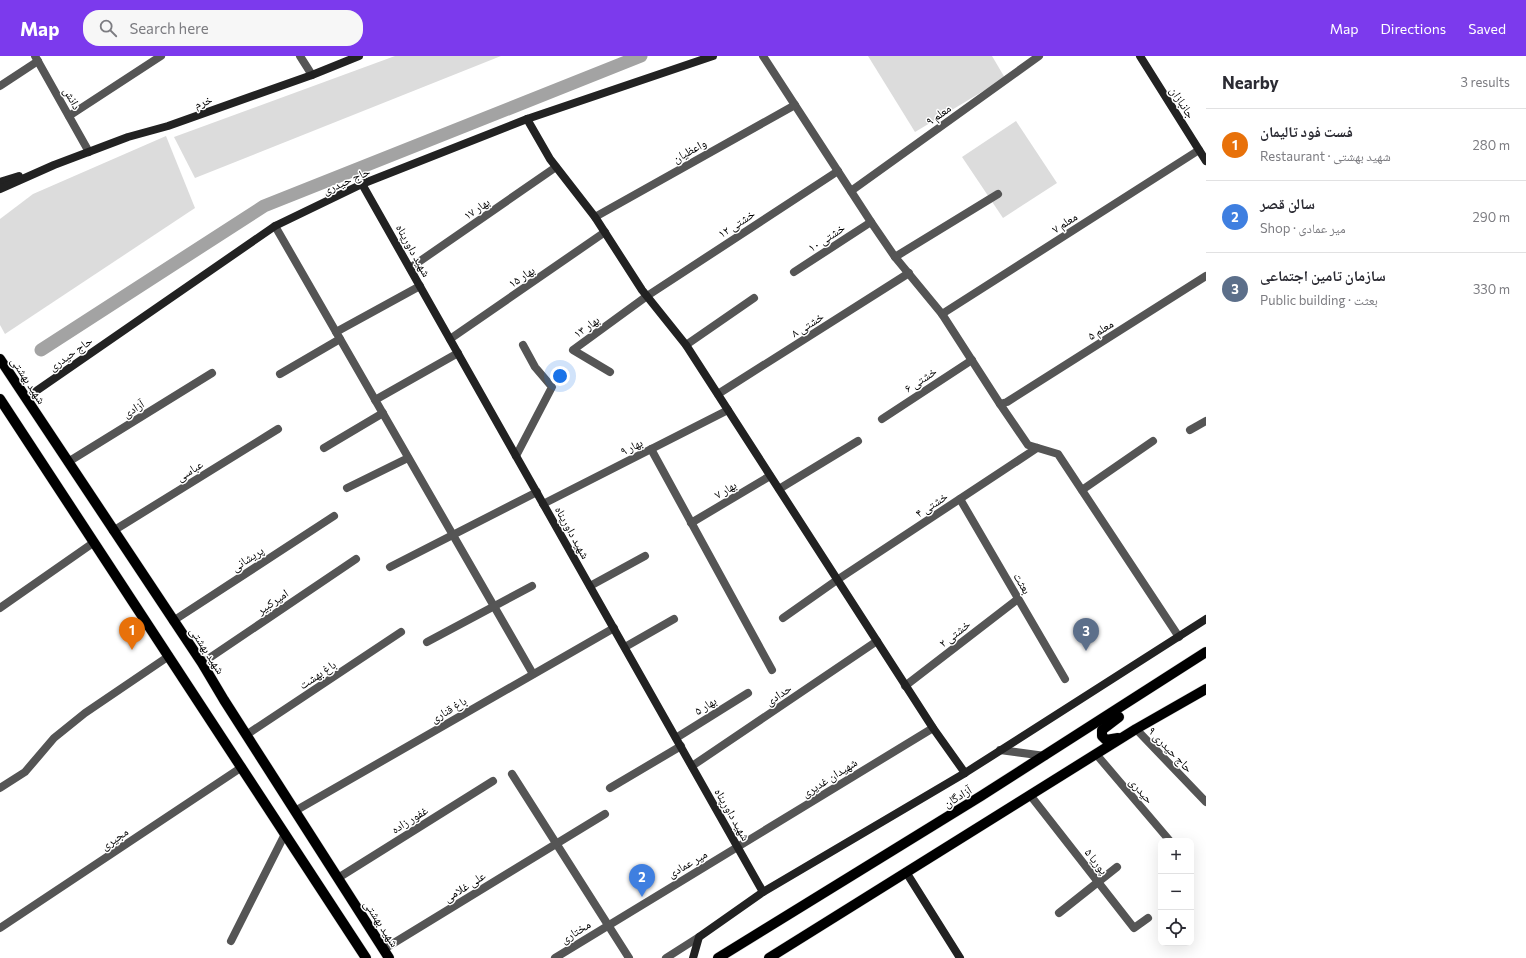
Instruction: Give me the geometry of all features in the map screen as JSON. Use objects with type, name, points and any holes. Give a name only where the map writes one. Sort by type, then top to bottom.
[{"type":"main road","name":"شهید بهشتی","points":[[0,359],[202,663],[246,735],[387,954]]},
{"type":"main road","points":[[0,399],[4,412],[169,656],[366,958]]},
{"type":"main road","name":"آزادگان","points":[[718,958],[1045,756],[1206,652]]},
{"type":"main road","points":[[1124,736],[1106,740],[1102,736],[1102,730],[1159,688],[1168,676]]},
{"type":"main road","points":[[769,958],[1124,736],[1206,690]]},
{"type":"street","points":[[69,116],[162,56]]},
{"type":"street","points":[[300,56],[312,75]]},
{"type":"street","name":"خرم","points":[[0,182],[54,165],[128,137],[168,126],[312,75],[359,56]]},
{"type":"street","name":"حاج حیدری","points":[[26,398],[275,226],[362,184],[528,119],[713,56]]},
{"type":"street","points":[[764,56],[871,222],[942,314],[972,360],[1003,403],[1028,446],[1058,454],[1179,637]]},
{"type":"street","name":"معلم ۹","points":[[851,191],[1039,56]]},
{"type":"street","name":"جانبازان","points":[[1140,56],[1206,161]]},
{"type":"street","points":[[0,86],[36,58]]},
{"type":"street","name":"دانش","points":[[36,58],[89,152]]},
{"type":"street","name":"واعظیان","points":[[595,217],[795,105]]},
{"type":"street","points":[[528,119],[550,159],[595,217],[647,296],[686,345],[933,728],[965,773]]},
{"type":"street","name":"معلم ۷","points":[[942,314],[1199,150]]},
{"type":"street","name":"خرم","points":[[0,189],[54,165]]},
{"type":"street","name":"بهار ۱۷","points":[[410,268],[556,167]]},
{"type":"street","name":"خشتی ۱۲","points":[[647,296],[838,171]]},
{"type":"street","name":"شهید داورپناه","points":[[362,184],[763,892]]},
{"type":"street","points":[[896,256],[998,194]]},
{"type":"street","name":"خشتی ۱۰","points":[[794,272],[871,222]]},
{"type":"street","points":[[275,226],[533,674]]},
{"type":"street","name":"بهار ۱۵","points":[[450,339],[605,232]]},
{"type":"street","name":"خشتی ۸","points":[[718,394],[909,273]]},
{"type":"street","name":"معلم ۵","points":[[1003,403],[1206,276]]},
{"type":"street","points":[[280,374],[338,335],[420,286]]},
{"type":"street","name":"بهار ۱۳","points":[[610,372],[573,350],[647,296]]},
{"type":"street","points":[[686,345],[754,298]]},
{"type":"street","points":[[516,456],[552,387],[535,367],[523,345]]},
{"type":"street","points":[[375,400],[458,353]]},
{"type":"street","name":"خشتی ۶","points":[[882,419],[972,360]]},
{"type":"street","name":"آزادی","points":[[68,462],[212,373]]},
{"type":"street","name":"بهار ۹","points":[[543,504],[728,410]]},
{"type":"street","points":[[324,448],[383,413]]},
{"type":"street","points":[[1190,430],[1206,421]]},
{"type":"street","name":"عباسی","points":[[113,531],[278,429]]},
{"type":"street","points":[[779,489],[858,441]]},
{"type":"street","points":[[1082,490],[1153,441]]},
{"type":"street","name":"خشتی ۴","points":[[837,580],[1037,448]]},
{"type":"street","points":[[651,450],[772,670]]},
{"type":"street","points":[[347,488],[408,458]]},
{"type":"street","name":"بهار ۷","points":[[691,523],[770,476]]},
{"type":"street","points":[[390,567],[537,492]]},
{"type":"street","name":"بعثت","points":[[960,499],[1065,680]]},
{"type":"street","name":"پریشانی","points":[[173,621],[334,516]]},
{"type":"street","points":[[0,608],[93,543]]},
{"type":"street","points":[[590,586],[645,556]]},
{"type":"street","name":"امیرکبیر","points":[[202,663],[356,559]]},
{"type":"street","points":[[784,618],[837,580]]},
{"type":"street","points":[[427,642],[532,586]]},
{"type":"street","name":"خشتی ۲","points":[[906,686],[1018,598]]},
{"type":"street","points":[[625,647],[674,619]]},
{"type":"street","points":[[666,958],[699,937],[763,892],[965,773],[1206,620]]},
{"type":"street","name":"باغ قناری","points":[[295,811],[614,628]]},
{"type":"street","name":"باغ بهشت","points":[[246,735],[401,632]]},
{"type":"street","name":"حدادی","points":[[692,766],[877,641]]},
{"type":"street","points":[[0,788],[24,772],[54,738],[85,713],[169,656]]},
{"type":"street","name":"بهار ۵","points":[[676,738],[748,693]]},
{"type":"street","name":"شهیدان غدیری","points":[[738,847],[933,728]]},
{"type":"street","name":"حاج حیدری ۹","points":[[1136,729],[1206,802]]},
{"type":"street","points":[[610,788],[681,746]]},
{"type":"street","points":[[1000,750],[1045,756]]},
{"type":"street","name":"حیدری","points":[[1096,754],[1167,838]]},
{"type":"street","name":"مجیری","points":[[0,928],[242,767]]},
{"type":"street","points":[[512,774],[629,958]]},
{"type":"street","name":"غفور زاده","points":[[338,878],[493,781]]},
{"type":"street","name":"پوریا ۵","points":[[1030,795],[1134,928],[1148,918]]},
{"type":"street","name":"علی غلامی","points":[[387,954],[556,843],[605,814]]},
{"type":"street","points":[[231,941],[285,834]]},
{"type":"street","name":"میر عمادی","points":[[608,924],[738,847]]},
{"type":"street","points":[[1059,913],[1117,867]]},
{"type":"street","points":[[906,872],[960,958]]},
{"type":"street","name":"مختاری","points":[[555,958],[608,924]]},
{"type":"street","points":[[693,958],[699,937]]},
{"type":"shaded area","points":[[395,56],[501,56],[195,178],[174,137]]},
{"type":"shaded area","points":[[868,56],[992,56],[1005,78],[915,132]]},
{"type":"shaded area","points":[[1016,121],[1057,183],[1003,218],[962,157]]},
{"type":"shaded area","points":[[166,136],[195,208],[5,334],[0,325],[0,219],[33,194]]},
{"type":"waterway","points":[[41,350],[264,206],[641,56]]},
{"type":"place","name":"فست فود تالیمان","points":[[132,650]]},
{"type":"place","name":"سازمان تامین اجتماعی","points":[[1086,651]]},
{"type":"place","name":"سالن قصر","points":[[642,897]]}]
